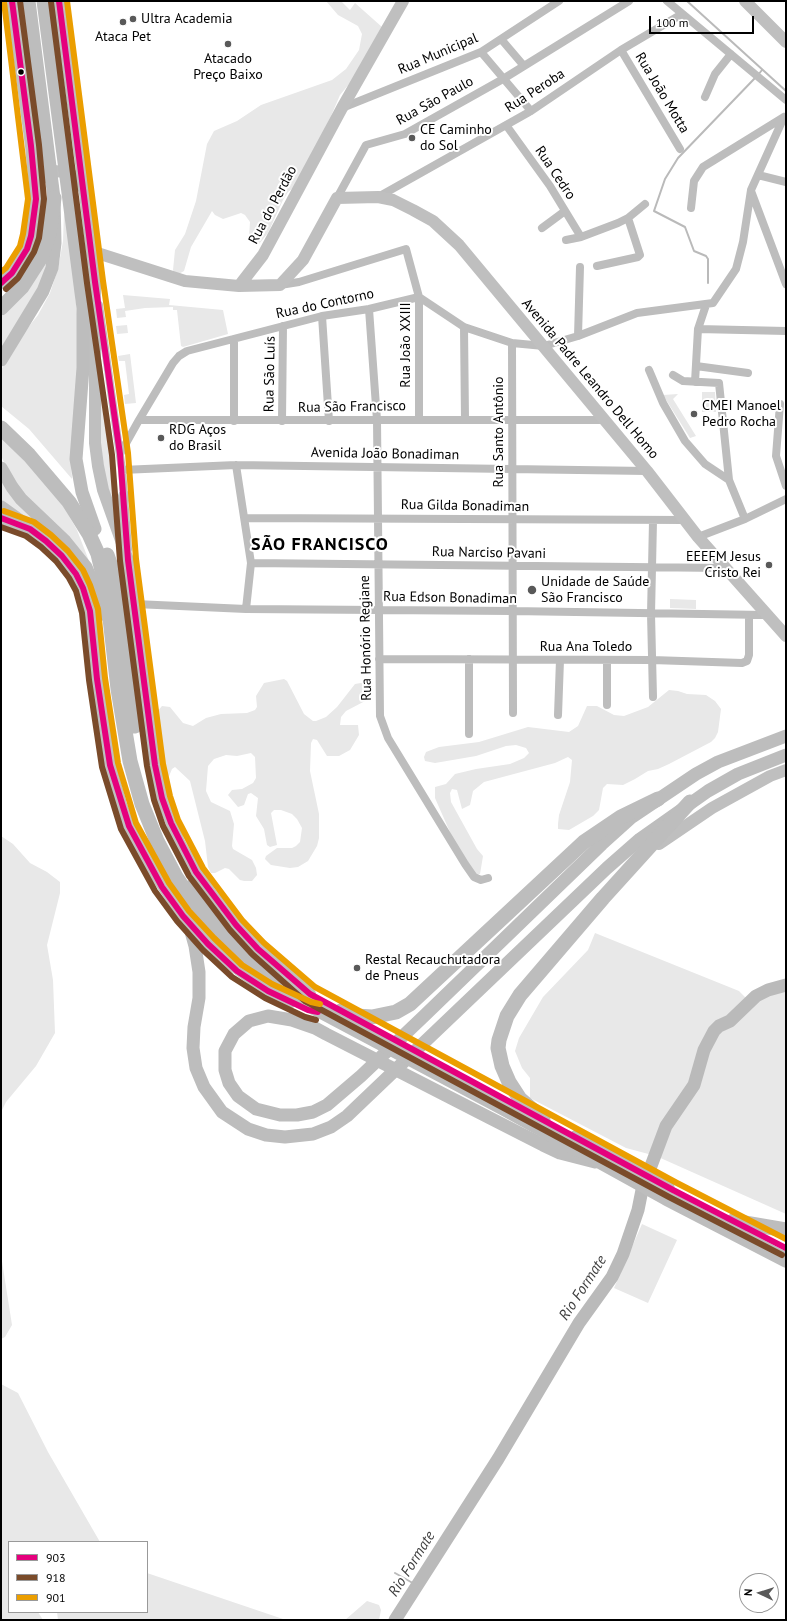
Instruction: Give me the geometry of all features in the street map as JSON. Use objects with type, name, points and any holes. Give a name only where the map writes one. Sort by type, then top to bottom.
[{"type":"highway","points":[[1,308],[22,287],[42,256],[49,234],[58,194]]},
{"type":"highway","points":[[3,423],[24,434],[58,473],[95,529],[108,556],[114,575],[120,629],[130,761],[142,804],[157,841],[176,877],[218,935],[243,962],[273,984],[605,1164],[623,1168]]},
{"type":"highway","points":[[3,423],[73,507],[89,534],[101,567],[106,592],[120,629]]},
{"type":"highway","points":[[1,508],[30,529]]},
{"type":"highway","points":[[124,688],[144,779],[166,841],[184,872],[203,900],[249,952],[280,976],[310,994],[543,1119],[623,1168],[786,1260]]},
{"type":"highway","points":[[341,1011],[356,1016],[372,1017],[392,1013],[410,1004],[584,842],[615,821],[658,799]]},
{"type":"highway","points":[[543,1119],[520,1099],[505,1074],[498,1048],[504,1024],[511,1008],[520,995],[630,867],[690,802]]},
{"type":"highway","points":[[670,1194],[734,1221],[786,1248]]},
{"type":"highway","points":[[734,1221],[786,1230]]},
{"type":"main road","points":[[12,1],[31,146],[36,199]]},
{"type":"main road","points":[[29,1],[47,139],[83,308],[84,339],[76,459],[82,492],[95,529]]},
{"type":"main road","points":[[1,360],[40,297],[52,268],[55,243],[60,138],[43,1]]},
{"type":"main road","points":[[59,1],[85,193],[95,282],[95,443],[103,490],[128,560],[134,604],[120,629]]},
{"type":"main road","name":"Rua do Perdão","points":[[240,286],[263,255],[342,108],[403,1]]},
{"type":"main road","points":[[750,3],[786,42]]},
{"type":"main road","points":[[31,146],[38,160],[53,166],[61,165],[68,162],[73,156],[77,140]]},
{"type":"main road","points":[[1,283],[12,273],[27,249],[31,236],[37,184],[46,174],[60,170],[74,175],[85,193]]},
{"type":"main road","name":"Avenida Padre Leandro Dell Homo","points":[[337,198],[378,197],[393,200],[433,221],[459,245],[647,471],[698,537],[786,636]]},
{"type":"main road","points":[[91,251],[112,256],[185,281],[240,286],[280,285],[303,260],[337,198]]},
{"type":"main road","points":[[1,468],[21,499],[65,541],[82,562],[120,629],[144,681],[155,765],[162,798],[179,842],[196,872],[236,925],[258,949],[310,994]]},
{"type":"main road","points":[[117,528],[124,496]]},
{"type":"main road","points":[[1,518],[30,529],[62,556],[76,574],[87,600],[93,638],[96,678],[109,759],[121,804],[129,826],[151,868],[188,921],[208,944],[237,970],[268,991],[308,1010],[326,1014]]},
{"type":"main road","points":[[93,638],[96,645],[107,654],[121,654],[133,646],[120,629]]},
{"type":"main road","points":[[96,678],[109,666],[123,664],[136,669],[144,681]]},
{"type":"main road","points":[[605,1164],[548,1148],[315,1028],[292,1020],[268,1016],[249,1021],[234,1034],[227,1045],[224,1057],[226,1077],[238,1096],[256,1109],[280,1115],[297,1115],[320,1109],[333,1101],[361,1076],[424,1016],[602,844],[632,817],[718,762],[786,736]]},
{"type":"main road","points":[[188,921],[195,946],[199,972],[199,998],[193,1038],[194,1058],[204,1087],[215,1104],[230,1118],[248,1129],[266,1135],[285,1138],[304,1136],[322,1131],[339,1122],[380,1086],[623,853],[690,802],[738,774],[786,755]]},
{"type":"main road","points":[[630,867],[667,837],[712,808],[770,776],[786,770]]},
{"type":"street","name":"Rua Municipal","points":[[342,108],[481,52],[559,1]]},
{"type":"street","name":"Rua São Paulo","points":[[337,198],[366,145],[405,134],[503,79],[628,1]]},
{"type":"street","points":[[667,1],[786,100]]},
{"type":"street","name":"Rua Peroba","points":[[378,197],[531,111],[621,50],[682,14]]},
{"type":"street","points":[[502,38],[524,66]]},
{"type":"street","name":"Rua João Motta","points":[[621,50],[680,149]]},
{"type":"street","points":[[481,52],[531,111]]},
{"type":"street","points":[[705,97],[715,74],[731,54]]},
{"type":"street","points":[[419,297],[464,327],[512,343],[544,346],[578,336],[637,313],[706,305],[713,302],[736,269],[743,242],[750,190],[785,117]]},
{"type":"street","points":[[691,208],[694,181],[703,167],[785,117]]},
{"type":"street","name":"Rua Cedro","points":[[506,125],[550,186],[581,237]]},
{"type":"street","points":[[758,175],[786,182]]},
{"type":"street","points":[[750,190],[786,284]]},
{"type":"street","points":[[566,240],[581,237],[628,218],[645,204]]},
{"type":"street","points":[[542,228],[565,211]]},
{"type":"street","points":[[598,266],[638,257],[640,255],[628,218]]},
{"type":"street","name":"Rua João XXIII","points":[[280,285],[299,282],[406,248],[419,297],[419,419]]},
{"type":"street","points":[[578,336],[580,267]]},
{"type":"street","points":[[95,282],[122,470],[128,560]]},
{"type":"street","name":"Rua do Contorno","points":[[139,420],[179,356],[186,351],[322,316],[370,309],[419,297]]},
{"type":"street","points":[[695,382],[698,329],[706,305]]},
{"type":"street","name":"Rua Honório Regiane","points":[[370,309],[378,468],[380,716],[388,738],[469,870],[474,877],[481,880],[488,878]]},
{"type":"street","points":[[322,316],[329,420]]},
{"type":"street","name":"Rua São Luís","points":[[282,421],[283,326]]},
{"type":"street","points":[[464,327],[465,419]]},
{"type":"street","points":[[698,329],[786,331]]},
{"type":"street","points":[[234,339],[234,421]]},
{"type":"street","name":"Rua Santo Antônio","points":[[512,343],[513,713]]},
{"type":"street","points":[[696,366],[723,371],[748,373]]},
{"type":"street","points":[[648,370],[663,403],[685,441],[705,464],[729,480]]},
{"type":"street","points":[[723,371],[719,383],[729,480],[745,519]]},
{"type":"street","points":[[673,375],[683,380],[719,383]]},
{"type":"street","points":[[780,404],[776,456],[786,486]]},
{"type":"street","points":[[120,454],[139,420]]},
{"type":"street","name":"Rua São Francisco","points":[[139,420],[604,420]]},
{"type":"street","points":[[236,465],[246,518],[251,563],[246,610]]},
{"type":"street","name":"Avenida João Bonadiman","points":[[122,470],[236,465],[647,471]]},
{"type":"street","points":[[698,537],[745,519],[786,499]]},
{"type":"street","name":"Rua Gilda Bonadiman","points":[[246,518],[684,520]]},
{"type":"street","points":[[653,521],[653,697]]},
{"type":"street","name":"Rua Narciso Pavani","points":[[251,563],[513,567],[725,568]]},
{"type":"street","name":"Rua Edson Bonadiman","points":[[134,604],[246,610],[512,611],[749,616],[766,615]]},
{"type":"street","name":"Rua Ana Toledo","points":[[379,659],[652,660],[742,663],[746,661],[749,655],[749,616]]},
{"type":"street","points":[[469,659],[469,734]]},
{"type":"street","points":[[558,715],[560,660]]},
{"type":"street","points":[[607,660],[607,705]]},
{"type":"shaded area","points":[[326,1],[341,1],[350,10],[355,3],[382,27],[369,60],[340,95],[296,186],[288,192],[268,233],[259,244],[254,245],[251,242],[249,237],[250,222],[245,215],[241,213],[223,219],[215,215],[212,211],[191,247],[184,271],[175,276],[173,270],[175,250],[185,234],[196,201],[207,144],[214,131],[237,121],[261,105],[332,80],[346,69],[359,50],[362,34],[358,26],[338,15]]},
{"type":"shaded area","points":[[64,212],[71,245],[79,338],[71,457],[72,479],[29,429],[1,406],[1,370],[19,339],[38,315],[50,293],[58,269],[63,241]]},
{"type":"shaded area","points":[[51,255],[40,289],[1,350],[1,317],[27,291]]},
{"type":"shaded area","points":[[123,295],[170,299],[169,305],[223,310],[228,334],[183,347],[181,346],[177,310],[173,310],[173,307],[145,308],[125,311],[126,317],[117,318],[116,309],[125,308]]},
{"type":"shaded area","points":[[127,325],[128,333],[117,334],[116,326]]},
{"type":"shaded area","points":[[100,350],[118,493],[115,517],[109,498],[101,451]]},
{"type":"shaded area","points":[[130,354],[136,403],[125,404],[124,395],[129,394],[125,361],[119,361],[118,356]]},
{"type":"shaded area","points":[[702,392],[715,392],[716,412],[702,412]]},
{"type":"shaded area","points":[[678,394],[673,399],[696,436],[690,438],[663,395]]},
{"type":"shaded area","points":[[1,436],[13,444],[64,507],[77,530],[89,561],[24,496],[9,473],[2,458]]},
{"type":"shaded area","points":[[1,479],[64,548],[1,502]]},
{"type":"shaded area","points":[[670,599],[696,600],[696,609],[670,608]]},
{"type":"shaded area","points":[[284,679],[287,681],[304,714],[313,721],[326,717],[337,707],[355,684],[367,682],[370,684],[370,692],[367,700],[346,711],[341,717],[340,725],[358,725],[359,735],[350,750],[339,756],[327,756],[317,740],[313,739],[311,743],[310,771],[319,814],[319,838],[317,846],[308,861],[298,867],[290,868],[271,865],[265,859],[266,856],[277,848],[292,848],[300,842],[302,828],[297,819],[292,814],[281,810],[274,810],[271,813],[277,845],[270,847],[267,845],[264,829],[256,816],[258,798],[251,793],[248,794],[244,805],[238,807],[228,795],[232,790],[242,789],[253,783],[256,778],[255,757],[251,753],[237,756],[226,755],[214,759],[208,766],[206,791],[211,802],[230,811],[234,824],[233,849],[252,860],[256,868],[257,875],[252,881],[244,881],[240,880],[229,869],[225,868],[215,873],[211,873],[208,867],[205,841],[190,781],[175,767],[172,769],[167,781],[163,779],[154,726],[157,712],[162,706],[170,707],[183,723],[193,726],[206,718],[221,714],[247,713],[255,710],[257,707],[256,696],[264,683]]},
{"type":"shaded area","points":[[669,690],[687,694],[706,695],[715,701],[721,709],[718,732],[715,738],[711,742],[669,764],[658,769],[648,771],[623,785],[607,784],[603,788],[599,810],[593,816],[569,830],[558,829],[559,815],[570,782],[572,760],[568,757],[555,763],[484,782],[473,791],[470,805],[462,809],[457,790],[452,789],[450,793],[451,802],[477,849],[483,856],[480,874],[475,875],[453,839],[435,798],[435,787],[446,784],[455,774],[510,764],[524,758],[529,753],[526,748],[516,745],[506,746],[476,756],[435,763],[425,761],[424,757],[426,752],[439,747],[479,742],[528,727],[569,732],[578,726],[587,706],[597,706],[614,715],[624,716],[648,707]]},
{"type":"shaded area","points":[[1,836],[13,844],[30,863],[47,872],[60,882],[60,893],[47,945],[53,980],[55,1033],[36,1066],[6,1102],[1,1112]]},
{"type":"shaded area","points":[[595,933],[739,991],[749,1001],[768,990],[786,985],[786,1214],[656,1156],[626,1148],[530,1098],[530,1078],[522,1068],[515,1051],[519,1038],[543,997],[588,950]]},
{"type":"shaded area","points":[[642,1224],[677,1240],[648,1303],[614,1288]]},
{"type":"shaded area","points":[[1,1255],[12,1325],[5,1337],[1,1339]]},
{"type":"shaded area","points":[[1,1384],[18,1393],[48,1452],[99,1541],[8,1541],[8,1613],[39,1613],[43,1620],[1,1620]]},
{"type":"shaded area","points":[[148,1573],[285,1620],[58,1620],[57,1613],[148,1613]]},
{"type":"shaded area","points":[[367,1601],[379,1605],[381,1610],[379,1620],[345,1620]]},
{"type":"waterway","points":[[687,1],[786,91]]},
{"type":"waterway","points":[[758,75],[762,70]]},
{"type":"waterway","points":[[708,283],[708,259],[706,256],[694,251],[685,227],[654,211],[665,179],[678,158],[755,78]]},
{"type":"waterway","name":"Rio Formate","points":[[395,1620],[498,1459],[579,1323],[612,1277],[623,1254],[638,1210],[642,1190],[666,1126],[694,1085],[704,1050],[714,1031],[719,1026],[730,1021],[756,996],[768,990],[786,985]]},
{"type":"waterway","points":[[395,1573],[418,1586]]},
{"type":"transit line","name":"903","points":[[1,283],[12,273],[27,249],[31,236],[36,199],[31,146],[12,1]]},
{"type":"transit line","name":"918","points":[[6,289],[18,278],[34,252],[39,238],[44,199],[39,145],[20,1]]},
{"type":"transit line","name":"903","points":[[59,1],[95,282],[120,454],[128,560],[155,765],[162,798],[171,823],[196,872],[236,925],[258,949],[310,994],[673,1190],[786,1248]]},
{"type":"transit line","name":"901","points":[[67,1],[103,281],[128,453],[136,559],[163,764],[170,796],[178,820],[203,868],[242,920],[264,943],[315,987],[677,1183],[786,1239]]},
{"type":"transit line","name":"901","points":[[1,272],[6,268],[20,246],[28,199],[4,2]]},
{"type":"transit line","name":"918","points":[[51,2],[87,283],[112,455],[120,561],[147,766],[154,800],[163,826],[189,876],[230,930],[252,954],[305,1001],[669,1197],[782,1255]]},
{"type":"transit line","name":"901","points":[[4,511],[34,522],[51,535],[68,551],[83,570],[90,585],[98,609],[105,678],[118,763],[136,823],[169,883],[189,911],[242,965],[272,984],[311,1002],[320,1004]]},
{"type":"transit line","name":"903","points":[[1,518],[30,529],[46,541],[62,556],[76,574],[83,588],[90,611],[97,679],[110,765],[129,826],[162,887],[183,916],[208,944],[237,971],[268,991],[308,1010],[318,1012]]},
{"type":"transit line","name":"918","points":[[1,527],[26,536],[41,547],[56,561],[69,578],[76,591],[82,613],[89,680],[102,767],[121,829],[155,891],[177,921],[203,950],[232,977],[265,998],[305,1017],[316,1020]]},
{"type":"place","name":"Ultra Academia","points":[[133,19]]},
{"type":"place","name":"Ataca Pet","points":[[123,22]]},
{"type":"place","name":"Atacado Preço Baixo","points":[[228,44]]},
{"type":"place","name":"CE Caminho do Sol","points":[[412,138]]},
{"type":"place","name":"CMEI Manoel Pedro Rocha","points":[[694,414]]},
{"type":"place","name":"RDG Aços do Brasil","points":[[161,438]]},
{"type":"place","name":"EEEFM Jesus Cristo Rei","points":[[769,565]]},
{"type":"place","name":"Unidade de Saúde São Francisco","points":[[532,590]]},
{"type":"place","name":"Restal Recauchutadora de Pneus","points":[[357,968]]},
{"type":"district","name":"SÃO FRANCISCO","points":[[320,545]]}]
